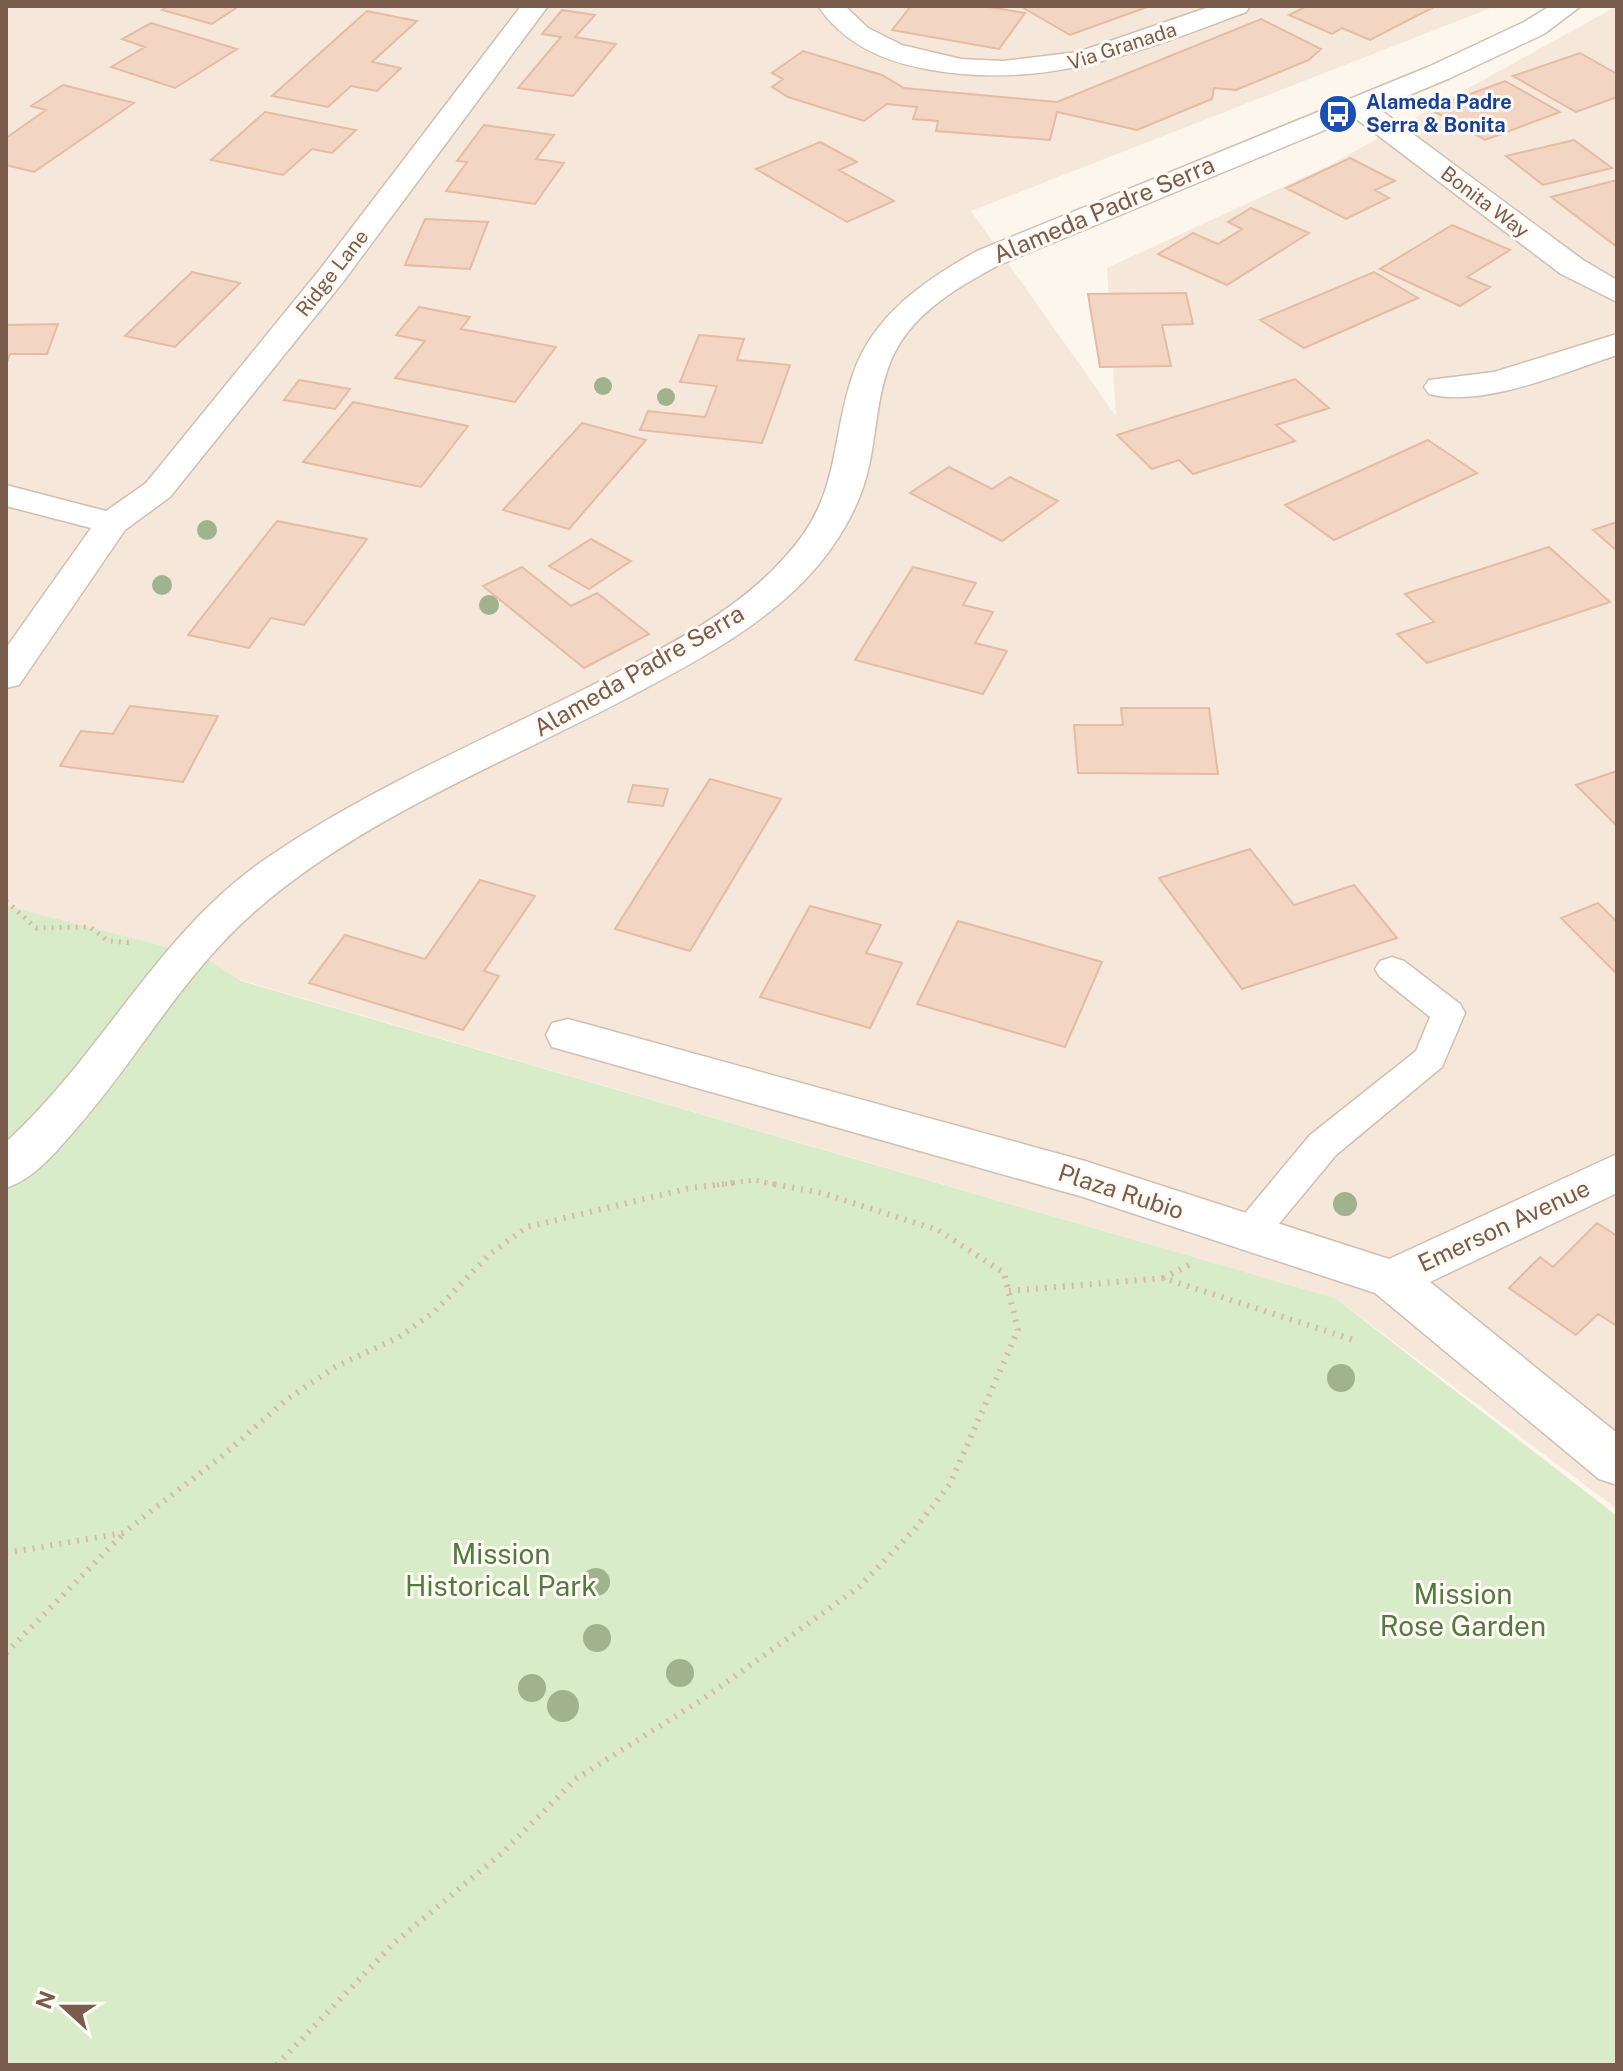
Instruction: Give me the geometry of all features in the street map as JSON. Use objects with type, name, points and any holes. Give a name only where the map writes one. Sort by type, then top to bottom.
[{"type":"street","name":"Ridge Lane","points":[[6,676],[112,523],[158,490],[332,275],[535,6]]},
{"type":"street","name":"Via Granada","points":[[831,6],[845,25],[902,55],[935,63],[991,70],[1041,68],[1098,58],[1237,6]]},
{"type":"street","name":"Alameda Padre Serra","points":[[6,1170],[44,1135],[187,954],[237,903],[309,850],[674,657],[770,592],[812,547],[846,488],[863,400],[884,342],[905,316],[936,289],[988,258],[1438,73],[1534,28],[1568,6]]},
{"type":"street","name":"Bonita Way","points":[[1357,106],[1572,267],[1617,293]]},
{"type":"street","points":[[1441,387],[1498,382],[1617,344]]},
{"type":"street","points":[[6,495],[112,523]]},
{"type":"street","name":"Plaza Rubio","points":[[568,1035],[1085,1179],[1392,1279],[1617,1463]]},
{"type":"street","name":"Emerson Avenue","points":[[1392,1279],[1617,1172]]},
{"type":"lane","points":[[1249,1234],[1323,1145],[1430,1058],[1448,1013],[1392,969]]},
{"type":"path","points":[[6,901],[36,928],[90,927],[108,941],[157,945],[187,954]]},
{"type":"path","points":[[6,1653],[123,1533],[221,1457],[286,1400],[335,1367],[399,1337],[434,1312],[490,1254],[527,1227],[690,1188],[754,1180],[822,1193],[938,1230],[1004,1273],[1018,1330],[950,1484],[914,1530],[859,1587],[703,1699],[577,1778],[502,1853],[394,1943],[277,2065]]},
{"type":"path","points":[[1009,1291],[1163,1278],[1354,1340]]},
{"type":"path","points":[[6,1553],[123,1533]]},
{"type":"shaded area","points":[[6,6],[1496,6],[971,211],[1116,416],[1107,268],[1326,167],[1617,6],[1617,1509],[1335,1298],[6,912]]},
{"type":"green space","name":"Mission Historical Park","points":[[6,906],[202,956],[241,981],[1335,1298],[1617,1516],[1617,2065],[6,2065]]},
{"type":"building","points":[[169,6],[239,6],[212,24],[162,10]]},
{"type":"building","points":[[911,6],[983,6],[1025,13],[999,49],[892,30]]},
{"type":"building","points":[[1020,6],[1150,6],[1070,35]]},
{"type":"building","points":[[1307,6],[1432,8],[1370,40],[1342,28],[1332,34],[1289,15]]},
{"type":"building","points":[[562,10],[595,15],[575,37],[616,44],[573,96],[518,88],[561,37],[542,34]]},
{"type":"building","points":[[367,11],[417,21],[372,62],[401,68],[377,91],[351,86],[328,107],[272,96]]},
{"type":"building","points":[[1261,19],[1321,49],[1309,60],[1236,90],[1214,88],[1212,99],[1137,130],[1057,112],[1050,140],[936,131],[938,121],[913,119],[917,107],[887,104],[864,121],[788,97],[772,87],[783,79],[772,73],[803,51],[882,75],[904,88],[1057,102]]},
{"type":"building","points":[[151,23],[237,49],[175,88],[111,67],[145,47],[122,39]]},
{"type":"building","points":[[1580,53],[1617,74],[1617,97],[1576,112],[1513,76]]},
{"type":"building","points":[[1505,81],[1560,112],[1485,140],[1430,109]]},
{"type":"building","points":[[63,85],[134,103],[34,172],[6,165],[6,138],[46,110],[31,106]]},
{"type":"building","points":[[265,112],[356,130],[332,153],[312,149],[283,175],[211,160]]},
{"type":"building","points":[[484,125],[554,135],[536,159],[564,163],[535,204],[446,191],[467,162],[457,161]]},
{"type":"building","points":[[1574,140],[1612,168],[1543,185],[1506,156]]},
{"type":"building","points":[[820,142],[857,162],[839,170],[894,201],[847,222],[756,169]]},
{"type":"building","points":[[1350,158],[1395,181],[1375,190],[1389,198],[1346,219],[1286,188]]},
{"type":"building","points":[[1617,180],[1617,247],[1551,197]]},
{"type":"building","points":[[1251,208],[1309,233],[1227,285],[1158,254],[1193,233],[1218,244],[1242,229],[1228,222]]},
{"type":"building","points":[[425,219],[488,222],[470,269],[405,265]]},
{"type":"building","points":[[1452,225],[1510,250],[1467,277],[1490,287],[1460,306],[1380,269]]},
{"type":"building","points":[[192,272],[240,283],[175,347],[125,336]]},
{"type":"building","points":[[1374,272],[1418,298],[1304,348],[1260,320]]},
{"type":"building","points":[[1186,293],[1193,324],[1162,325],[1171,366],[1100,367],[1088,294]]},
{"type":"building","points":[[419,307],[470,317],[461,329],[556,347],[515,402],[395,378],[425,341],[396,335]]},
{"type":"building","points":[[58,324],[47,354],[10,354],[6,365],[6,325]]},
{"type":"building","points":[[699,335],[744,339],[737,360],[790,365],[762,443],[640,430],[648,411],[705,417],[717,386],[680,382]]},
{"type":"building","points":[[1295,379],[1329,408],[1276,425],[1295,441],[1193,474],[1179,460],[1152,469],[1117,435]]},
{"type":"building","points":[[299,380],[350,389],[335,409],[284,400]]},
{"type":"building","points":[[353,402],[468,426],[421,487],[303,462]]},
{"type":"building","points":[[582,423],[646,440],[569,529],[503,510]]},
{"type":"building","points":[[1428,440],[1477,473],[1334,540],[1285,505]]},
{"type":"building","points":[[949,467],[992,489],[1010,477],[1058,501],[1002,541],[910,493]]},
{"type":"building","points":[[277,521],[367,539],[304,625],[271,618],[249,648],[188,635]]},
{"type":"building","points":[[1617,522],[1617,551],[1593,530]]},
{"type":"building","points":[[591,539],[631,561],[589,589],[549,566]]},
{"type":"building","points":[[1549,547],[1610,602],[1427,663],[1397,634],[1434,622],[1405,594]]},
{"type":"building","points":[[522,567],[571,606],[597,593],[649,634],[584,668],[483,586]]},
{"type":"building","points":[[913,567],[976,583],[963,605],[993,612],[975,643],[1007,651],[983,694],[855,660]]},
{"type":"building","points":[[130,706],[218,716],[183,782],[60,766],[81,731],[113,734]]},
{"type":"building","points":[[1121,708],[1209,708],[1218,774],[1078,773],[1074,725],[1123,725]]},
{"type":"building","points":[[1617,771],[1617,826],[1576,785]]},
{"type":"building","points":[[710,779],[781,799],[690,951],[615,929]]},
{"type":"building","points":[[633,785],[668,789],[663,806],[628,802]]},
{"type":"building","points":[[1250,849],[1294,905],[1354,885],[1397,938],[1242,989],[1159,878]]},
{"type":"building","points":[[480,880],[535,896],[484,971],[499,976],[463,1030],[309,983],[345,935],[425,959]]},
{"type":"building","points":[[1598,903],[1617,922],[1617,974],[1561,918]]},
{"type":"building","points":[[810,906],[881,925],[866,953],[902,963],[870,1028],[760,997]]},
{"type":"building","points":[[958,921],[1102,962],[1065,1047],[917,1004]]},
{"type":"building","points":[[1597,1223],[1617,1236],[1617,1326],[1598,1314],[1576,1335],[1509,1288],[1540,1257],[1553,1267]]},
{"type":"place","name":"Alameda Padre Serra & Bonita","points":[[1338,114]]},
{"type":"park label","name":"Mission Rose Garden","points":[[1463,1610]]}]
